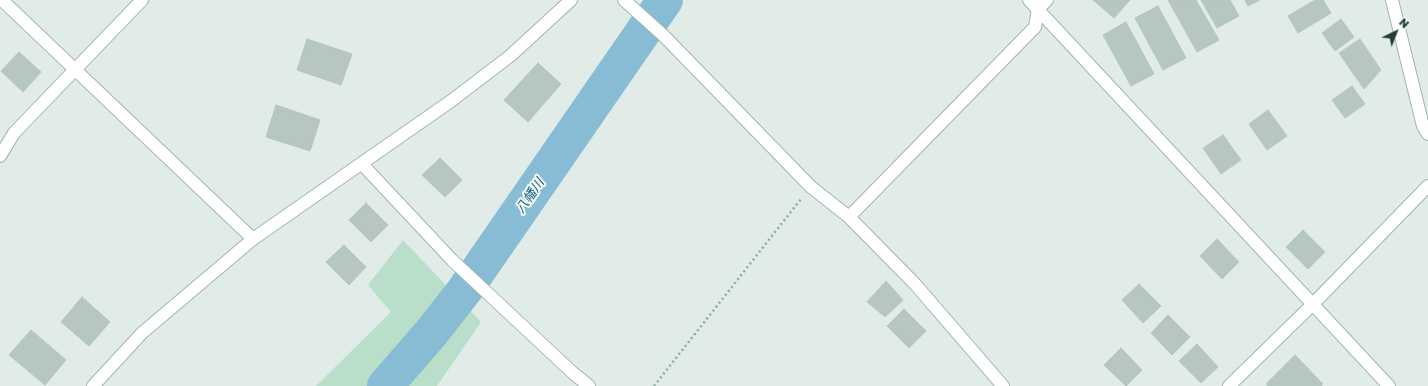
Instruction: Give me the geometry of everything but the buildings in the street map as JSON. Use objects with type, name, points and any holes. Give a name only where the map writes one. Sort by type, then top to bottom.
[{"type":"street","points":[[2,0],[253,239]]},
{"type":"street","points":[[0,156],[14,133],[142,0]]},
{"type":"street","points":[[93,386],[142,333],[253,239],[362,164],[510,56],[571,0]]},
{"type":"street","points":[[1029,0],[1389,386]]},
{"type":"street","points":[[850,217],[1035,27],[1038,9],[1047,0]]},
{"type":"street","points":[[1392,0],[1423,126],[1428,134]]},
{"type":"street","points":[[628,4],[663,35],[810,187],[850,217],[915,284],[1003,386]]},
{"type":"street","points":[[362,164],[452,260],[573,373],[589,386]]},
{"type":"street","points":[[1229,386],[1313,304],[1428,186]]},
{"type":"path","points":[[654,386],[810,187]]},
{"type":"green space","points":[[403,240],[481,322],[437,386],[316,386],[391,312],[368,285]]},
{"type":"waterway","name":"八幡川","points":[[385,386],[431,333],[464,291],[665,0]]}]
